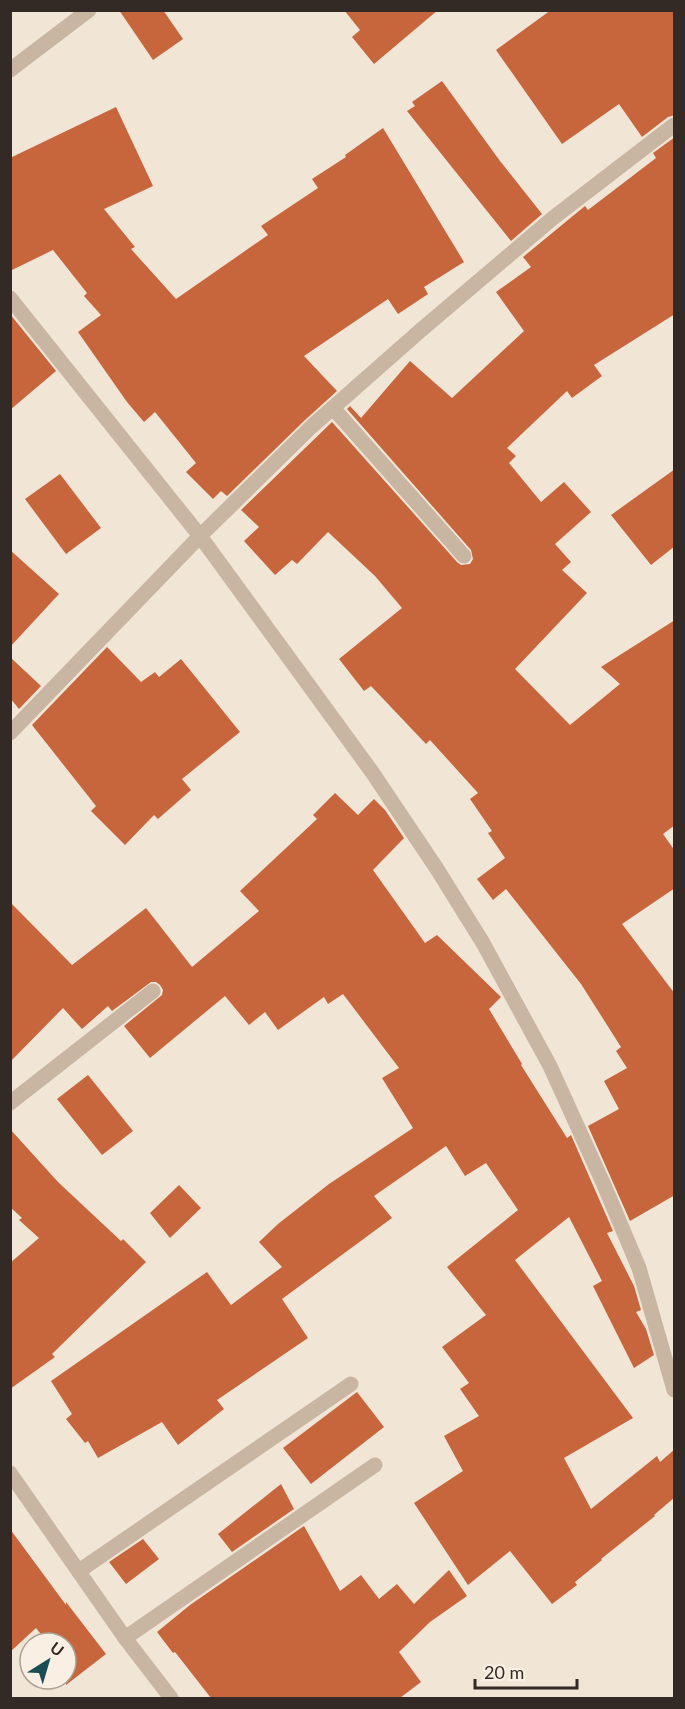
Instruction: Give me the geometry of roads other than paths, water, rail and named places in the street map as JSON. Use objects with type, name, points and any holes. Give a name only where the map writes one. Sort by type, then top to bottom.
[{"type":"street","points":[[10,70],[89,10]]},
{"type":"street","points":[[10,733],[200,536],[269,467],[333,408],[553,218],[675,125]]},
{"type":"street","points":[[10,298],[200,536],[372,772],[488,953],[550,1066],[604,1185],[639,1268],[675,1390]]},
{"type":"street","points":[[333,408],[464,556]]},
{"type":"street","points":[[10,1103],[153,991]]},
{"type":"street","points":[[79,1571],[351,1384]]},
{"type":"street","points":[[125,1638],[375,1465]]},
{"type":"street","points":[[10,1473],[125,1638],[171,1698]]}]
